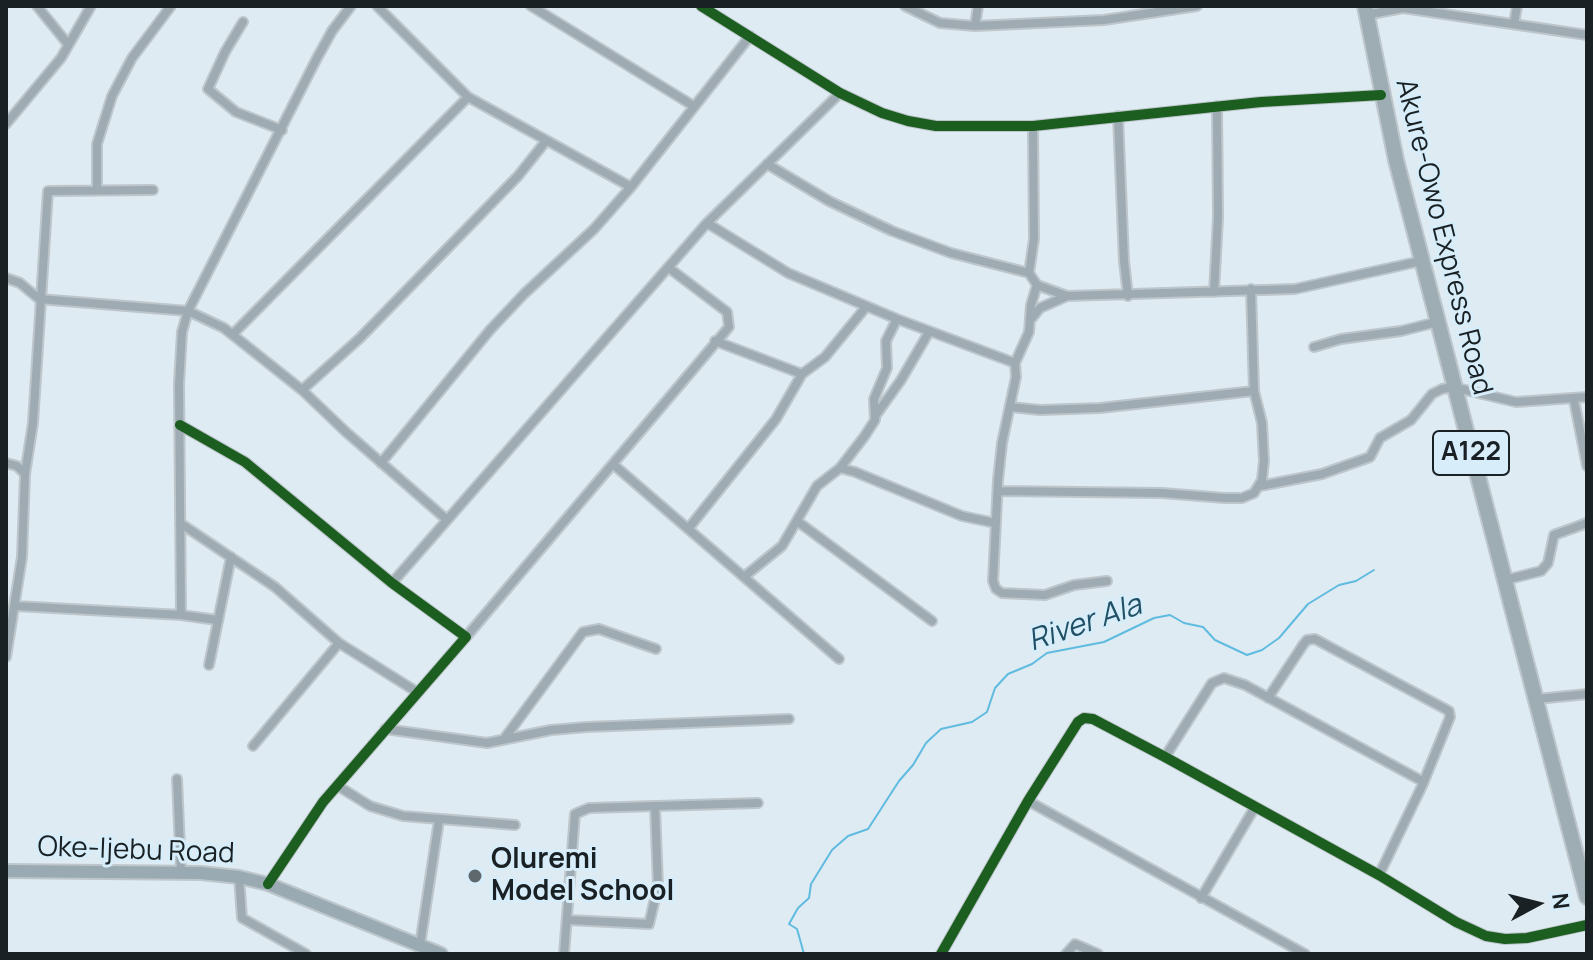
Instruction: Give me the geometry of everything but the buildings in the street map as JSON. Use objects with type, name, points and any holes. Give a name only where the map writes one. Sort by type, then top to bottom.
[{"type":"highway","name":"Akure-Owo Express Road","points":[[1366,10],[1381,95],[1421,261],[1587,897]]},
{"type":"main road","name":"Oke-Ijebu Road","points":[[6,871],[181,872],[239,877],[268,884],[441,954]]},
{"type":"street","points":[[37,6],[67,43]]},
{"type":"street","points":[[6,124],[50,73],[91,6]]},
{"type":"street","points":[[97,190],[97,144],[112,96],[132,58],[171,6]]},
{"type":"street","points":[[181,615],[180,347],[188,311],[317,58],[351,6]]},
{"type":"street","points":[[377,6],[468,97],[631,187]]},
{"type":"street","points":[[531,6],[692,105]]},
{"type":"street","points":[[701,6],[840,93],[882,113],[936,126],[1033,126],[1217,106],[1381,95]]},
{"type":"street","points":[[905,6],[940,23],[975,26],[1104,20],[1197,6]]},
{"type":"street","points":[[975,26],[978,6]]},
{"type":"street","points":[[1514,24],[1517,6]]},
{"type":"street","points":[[1366,10],[1403,7],[1587,35]]},
{"type":"street","points":[[243,22],[208,89],[236,112],[282,130]]},
{"type":"street","points":[[381,463],[490,330],[594,229],[631,187],[692,105],[750,36]]},
{"type":"street","points":[[392,583],[707,223],[840,93]]},
{"type":"street","points":[[234,333],[468,97]]},
{"type":"street","points":[[1214,292],[1218,217],[1217,106]]},
{"type":"street","points":[[1118,116],[1124,270],[1128,296]]},
{"type":"street","points":[[1029,273],[1034,239],[1033,126]]},
{"type":"street","points":[[302,390],[360,338],[518,176],[546,141]]},
{"type":"street","points":[[767,164],[829,201],[892,231],[951,253],[1029,273],[1037,285],[1067,296],[1312,287],[1421,261]]},
{"type":"street","points":[[6,657],[16,606],[25,519],[25,474],[33,423],[48,191],[153,190]]},
{"type":"street","points":[[707,223],[771,265],[866,307],[1015,363]]},
{"type":"street","points":[[268,884],[315,814],[385,729],[729,327],[727,312],[669,268]]},
{"type":"street","points":[[6,278],[20,283],[39,299],[188,311],[234,333],[446,519]]},
{"type":"street","points":[[1037,285],[1027,340],[1015,363],[1016,377],[1001,454],[993,581],[1002,593],[1045,595],[1074,585],[1107,581]]},
{"type":"street","points":[[999,491],[1162,493],[1242,498],[1254,493],[1260,486],[1264,461],[1262,423],[1254,391],[1251,289]]},
{"type":"street","points":[[1031,319],[1040,308],[1067,296]]},
{"type":"street","points":[[688,529],[776,419],[802,374],[825,357],[866,307]]},
{"type":"street","points":[[875,416],[874,399],[887,368],[886,341],[897,319]]},
{"type":"street","points":[[1314,347],[1341,339],[1401,331],[1437,322]]},
{"type":"street","points":[[745,576],[782,546],[817,486],[840,468],[864,437],[929,332]]},
{"type":"street","points":[[715,341],[802,374]]},
{"type":"street","points":[[1260,486],[1322,474],[1370,457],[1380,438],[1411,420],[1432,394],[1453,387],[1516,402],[1587,397]]},
{"type":"street","points":[[1011,407],[1040,410],[1100,408],[1254,391]]},
{"type":"street","points":[[1574,400],[1587,466]]},
{"type":"street","points":[[180,425],[245,462],[392,583],[466,637]]},
{"type":"street","points":[[6,463],[17,466],[25,474]]},
{"type":"street","points":[[614,465],[839,659]]},
{"type":"street","points":[[840,468],[962,516],[995,523]]},
{"type":"street","points":[[797,521],[932,621]]},
{"type":"street","points":[[180,523],[275,587],[339,643],[417,692]]},
{"type":"street","points":[[1505,580],[1541,571],[1548,563],[1554,535],[1587,523]]},
{"type":"street","points":[[209,665],[231,557]]},
{"type":"street","points":[[16,606],[181,615],[217,620]]},
{"type":"street","points":[[504,739],[583,632],[599,629],[656,649]]},
{"type":"street","points":[[1268,698],[1303,645],[1311,639],[1413,690],[1450,714],[1410,813],[1379,875]]},
{"type":"street","points":[[253,746],[339,643]]},
{"type":"street","points":[[1165,757],[1216,679],[1224,678],[1245,685],[1422,781]]},
{"type":"street","points":[[1537,699],[1587,694]]},
{"type":"street","points":[[941,954],[1028,801],[1078,722],[1084,718],[1093,719],[1165,757],[1486,936],[1527,938],[1587,925]]},
{"type":"street","points":[[385,729],[473,742],[587,727],[789,719]]},
{"type":"street","points":[[177,779],[181,872]]},
{"type":"street","points":[[338,786],[386,812],[439,820],[515,825]]},
{"type":"street","points":[[1028,801],[1305,954]]},
{"type":"street","points":[[564,954],[575,814],[589,808],[758,803]]},
{"type":"street","points":[[569,920],[649,924],[658,886],[655,807]]},
{"type":"street","points":[[1201,898],[1255,807]]},
{"type":"street","points":[[420,945],[439,820]]},
{"type":"street","points":[[239,877],[242,918],[306,954]]},
{"type":"street","points":[[1066,954],[1075,944],[1098,954]]},
{"type":"street","points":[[1281,954],[1286,944]]},
{"type":"waterway","name":"River Ala","points":[[804,954],[797,929],[789,924],[798,908],[809,898],[811,884],[832,850],[848,836],[868,829],[926,743],[941,729],[972,722],[987,712],[995,688],[1008,674],[1032,664],[1047,653],[1104,642],[1154,618],[1170,615],[1184,623],[1203,627],[1215,640],[1247,655],[1262,650],[1279,638],[1308,604],[1339,585],[1356,581],[1374,570]]},
{"type":"cycle path","points":[[701,6],[840,93],[882,113],[936,126],[1033,126],[1261,102],[1381,95]]},
{"type":"cycle path","points":[[180,425],[245,462],[392,583],[466,637],[323,802],[268,884]]},
{"type":"cycle path","points":[[941,954],[1028,801],[1078,722],[1084,718],[1093,719],[1165,757],[1486,936],[1527,938],[1587,925]]},
{"type":"place","name":"Oluremi Model School","points":[[475,876]]}]
